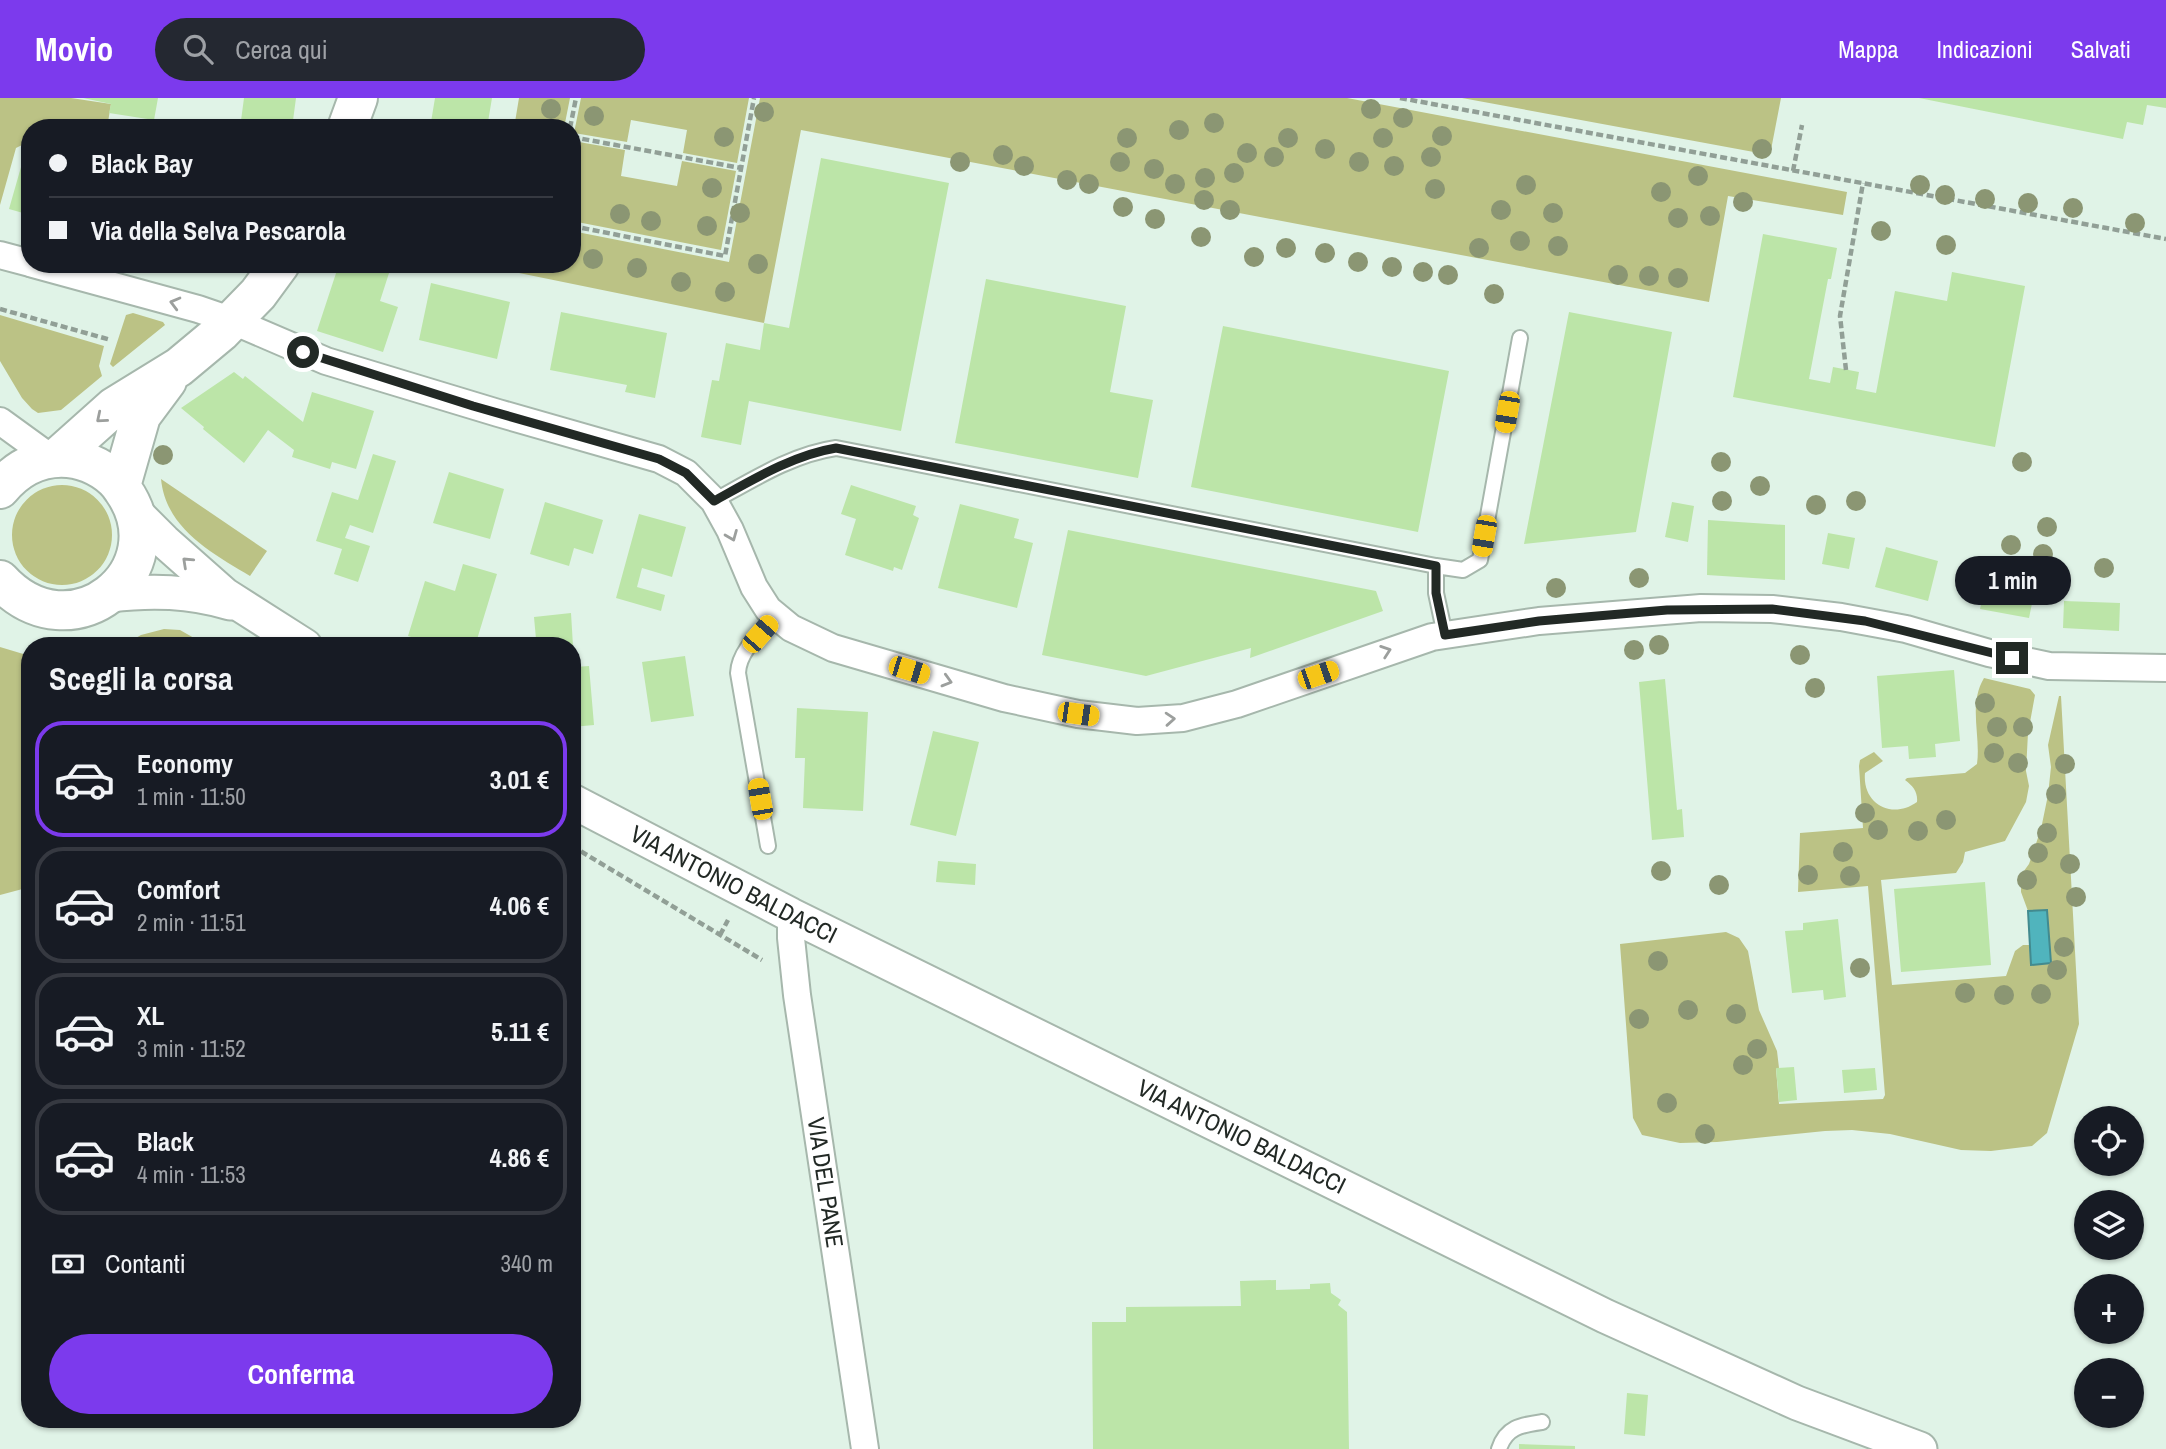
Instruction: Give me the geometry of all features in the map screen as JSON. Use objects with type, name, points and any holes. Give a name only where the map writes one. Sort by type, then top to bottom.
[{"type":"main road","points":[[351,119],[358,98]]},
{"type":"main road","points":[[0,487],[26,466],[54,458],[114,407],[179,367],[233,321],[273,273]]},
{"type":"main road","points":[[7,594],[36,607],[66,611],[82,608],[110,594],[121,583],[135,554],[138,538],[128,499],[141,416],[148,403],[179,367]]},
{"type":"main road","points":[[54,458],[93,464],[108,474],[128,499]]},
{"type":"street","points":[[0,255],[21,261]]},
{"type":"street","points":[[67,273],[198,309],[326,361],[659,459],[686,473],[714,501],[730,530],[754,587],[776,616],[805,636],[833,648],[959,685],[1078,714],[1137,720],[1169,720],[1199,715],[1393,649],[1445,635],[1539,621],[1667,610],[1772,609],[1865,621],[2031,663],[2068,667],[2166,668]]},
{"type":"street","points":[[0,421],[54,458]]},
{"type":"street","points":[[128,499],[195,570],[239,606],[290,637]]},
{"type":"street","points":[[110,594],[147,591],[186,593],[239,606]]},
{"type":"street","name":"VIA ANTONIO BALDACCI","points":[[581,806],[791,915],[1605,1317],[1797,1403],[1920,1449]]},
{"type":"street","name":"VIA DEL PANE","points":[[791,915],[799,1005],[865,1449]]},
{"type":"lane","points":[[714,501],[799,457],[836,448],[1463,570],[1479,560],[1520,338]]},
{"type":"lane","points":[[1436,566],[1436,593],[1445,635]]},
{"type":"lane","points":[[768,846],[738,673],[740,658],[776,616]]},
{"type":"lane","points":[[1499,1449],[1503,1438],[1511,1430],[1518,1426],[1542,1422]]},
{"type":"path","points":[[572,119],[576,98]]},
{"type":"path","points":[[581,228],[725,256],[754,98]]},
{"type":"path","points":[[1400,98],[2166,239]]},
{"type":"path","points":[[1794,171],[1802,125]]},
{"type":"path","points":[[581,139],[741,168]]},
{"type":"path","points":[[1846,370],[1840,316],[1863,183]]},
{"type":"path","points":[[0,309],[111,340]]},
{"type":"path","points":[[581,851],[766,962]]},
{"type":"green space","points":[[0,98],[71,98],[111,104],[108,119],[21,119],[21,146],[16,148],[0,205]]},
{"type":"green space","points":[[519,98],[570,98],[566,119],[516,119]]},
{"type":"green space","points":[[581,98],[749,98],[737,163],[683,153],[687,130],[631,120],[627,142],[581,134],[581,119],[577,119]]},
{"type":"green space","points":[[760,98],[1347,98],[1847,192],[1843,215],[1728,196],[1709,302],[801,130],[764,323],[518,273],[581,273],[581,233],[729,262]]},
{"type":"green space","points":[[1462,98],[1781,98],[1770,155]]},
{"type":"green space","points":[[581,142],[625,150],[621,176],[677,186],[682,161],[736,171],[721,250],[581,223]]},
{"type":"green space","points":[[133,313],[163,322],[165,325],[113,367],[110,364],[126,315]]},
{"type":"green space","points":[[0,315],[104,346],[99,366],[102,376],[61,410],[38,413],[22,398],[0,361]]},
{"type":"green space","points":[[161,479],[267,551],[250,576],[206,548],[181,526],[165,497]]},
{"type":"green space","points":[[62,485],[81,489],[97,500],[108,516],[112,535],[108,554],[97,570],[81,581],[62,585],[43,581],[27,570],[16,554],[12,535],[16,516],[27,500],[43,489]]},
{"type":"green space","points":[[164,629],[180,630],[192,637],[138,637]]},
{"type":"green space","points":[[0,647],[21,653],[21,889],[0,895]]},
{"type":"green space","points":[[1984,678],[2030,689],[2035,695],[2028,733],[2026,771],[2029,786],[2026,802],[2005,841],[1965,852],[1963,862],[1956,873],[1881,880],[1892,985],[2006,976],[2015,951],[2023,945],[2030,945],[2031,964],[2047,910],[2028,911],[2021,892],[2021,875],[2029,864],[2041,829],[2051,767],[2048,745],[2061,696],[2079,1024],[2047,1133],[2032,1146],[1991,1151],[1961,1150],[1890,1134],[1852,1130],[1680,1143],[1642,1135],[1633,1118],[1620,944],[1726,932],[1739,938],[1748,951],[1759,1010],[1777,1051],[1779,1104],[1883,1099],[1885,1095],[1868,886],[1798,892],[1800,833],[1863,828],[1859,766],[1860,760],[1874,752],[1883,761],[1865,773],[1865,784],[1874,801],[1889,809],[1907,807],[1917,802],[1917,795],[1905,780],[1907,778],[1965,773],[1977,764],[1976,709],[1979,688]]},
{"type":"water","points":[[2047,910],[2051,963],[2031,965],[2028,911]]},
{"type":"building","points":[[83,98],[158,98],[154,119],[109,113],[111,104]]},
{"type":"building","points":[[244,98],[296,98],[293,119],[241,119]]},
{"type":"building","points":[[435,98],[492,98],[488,119],[432,119]]},
{"type":"building","points":[[1919,98],[2166,98],[2166,108],[2147,105],[2143,125],[2127,122],[2123,139]]},
{"type":"building","points":[[821,158],[949,183],[901,431],[749,401],[741,445],[701,437],[712,380],[719,381],[726,343],[760,350],[764,323],[789,328]]},
{"type":"building","points":[[21,167],[21,212],[9,209]]},
{"type":"building","points":[[1763,234],[1837,248],[1831,279],[1828,279],[1809,379],[1830,383],[1833,367],[1859,372],[1856,389],[1876,393],[1895,291],[1947,301],[1952,272],[2025,286],[1995,447],[1733,397]]},
{"type":"building","points":[[336,273],[389,273],[380,301],[398,307],[383,352],[317,331]]},
{"type":"building","points":[[986,279],[1126,306],[1110,392],[1153,400],[1138,478],[955,443]]},
{"type":"building","points":[[431,283],[510,302],[497,359],[419,340]]},
{"type":"building","points":[[561,312],[667,333],[655,398],[625,392],[627,385],[550,370]]},
{"type":"building","points":[[1569,312],[1672,332],[1636,532],[1524,544]]},
{"type":"building","points":[[1223,326],[1449,371],[1418,532],[1191,487]]},
{"type":"building","points":[[234,372],[243,379],[245,376],[303,422],[312,392],[374,411],[356,469],[332,462],[330,469],[292,457],[294,450],[268,430],[244,463],[181,408]]},
{"type":"building","points":[[373,454],[396,461],[373,533],[350,525],[345,538],[370,546],[358,582],[334,574],[342,549],[316,541],[332,492],[358,500]]},
{"type":"building","points":[[449,472],[504,489],[490,539],[433,523]]},
{"type":"building","points":[[851,485],[916,506],[913,515],[919,518],[902,570],[894,567],[893,571],[845,555],[856,519],[841,514]]},
{"type":"building","points":[[545,502],[603,520],[593,554],[574,548],[569,566],[530,554]]},
{"type":"building","points":[[1672,502],[1694,506],[1688,542],[1665,537]]},
{"type":"building","points":[[960,504],[1019,519],[1014,538],[1033,543],[1017,608],[938,588]]},
{"type":"building","points":[[639,514],[686,527],[672,577],[642,568],[637,587],[665,595],[661,611],[616,598]]},
{"type":"building","points":[[1708,520],[1785,525],[1785,580],[1707,575]]},
{"type":"building","points":[[1068,530],[1376,591],[1383,611],[1250,658],[1251,648],[1146,676],[1042,655]]},
{"type":"building","points":[[1828,533],[1855,538],[1849,569],[1822,564]]},
{"type":"building","points":[[1886,547],[1938,561],[1928,601],[1875,587]]},
{"type":"building","points":[[1975,562],[2009,569],[2007,578],[2036,584],[2029,618],[1980,609],[1983,595],[1969,592]]},
{"type":"building","points":[[463,564],[497,574],[478,637],[408,636],[425,581],[455,591]]},
{"type":"building","points":[[2064,601],[2120,603],[2119,631],[2063,628]]},
{"type":"building","points":[[571,613],[572,637],[536,637],[534,617]]},
{"type":"building","points":[[685,656],[694,716],[651,722],[642,662]]},
{"type":"building","points":[[589,666],[594,725],[581,726],[581,667]]},
{"type":"building","points":[[1954,670],[1960,741],[1935,744],[1936,757],[1909,759],[1908,746],[1882,748],[1877,676]]},
{"type":"building","points":[[1665,679],[1677,810],[1682,809],[1684,837],[1652,840],[1639,682]]},
{"type":"building","points":[[797,708],[868,712],[863,811],[803,808],[805,758],[795,758]]},
{"type":"building","points":[[933,731],[979,742],[956,836],[910,825]]},
{"type":"building","points":[[938,861],[976,864],[975,885],[936,882]]},
{"type":"building","points":[[1985,882],[1991,965],[1901,972],[1894,889]]},
{"type":"building","points":[[1838,919],[1846,997],[1824,1000],[1823,990],[1792,993],[1785,931],[1803,930],[1803,923]]},
{"type":"building","points":[[1794,1067],[1797,1100],[1779,1102],[1776,1068]]},
{"type":"building","points":[[1875,1068],[1877,1090],[1844,1093],[1842,1070]]},
{"type":"building","points":[[1276,1280],[1276,1290],[1310,1289],[1310,1284],[1330,1283],[1331,1293],[1341,1300],[1338,1305],[1347,1312],[1349,1449],[1093,1449],[1092,1322],[1126,1322],[1126,1307],[1241,1306],[1240,1281]]},
{"type":"building","points":[[1627,1393],[1648,1395],[1645,1436],[1624,1434]]},
{"type":"building","points":[[1519,1444],[1575,1446],[1575,1449],[1519,1449]]},
{"type":"route","points":[[303,352],[473,406],[659,459],[686,473],[714,501],[799,457],[836,448],[1436,566],[1436,593],[1445,635],[1539,621],[1667,610],[1772,609],[1812,612],[1906,629],[2012,658]]}]
